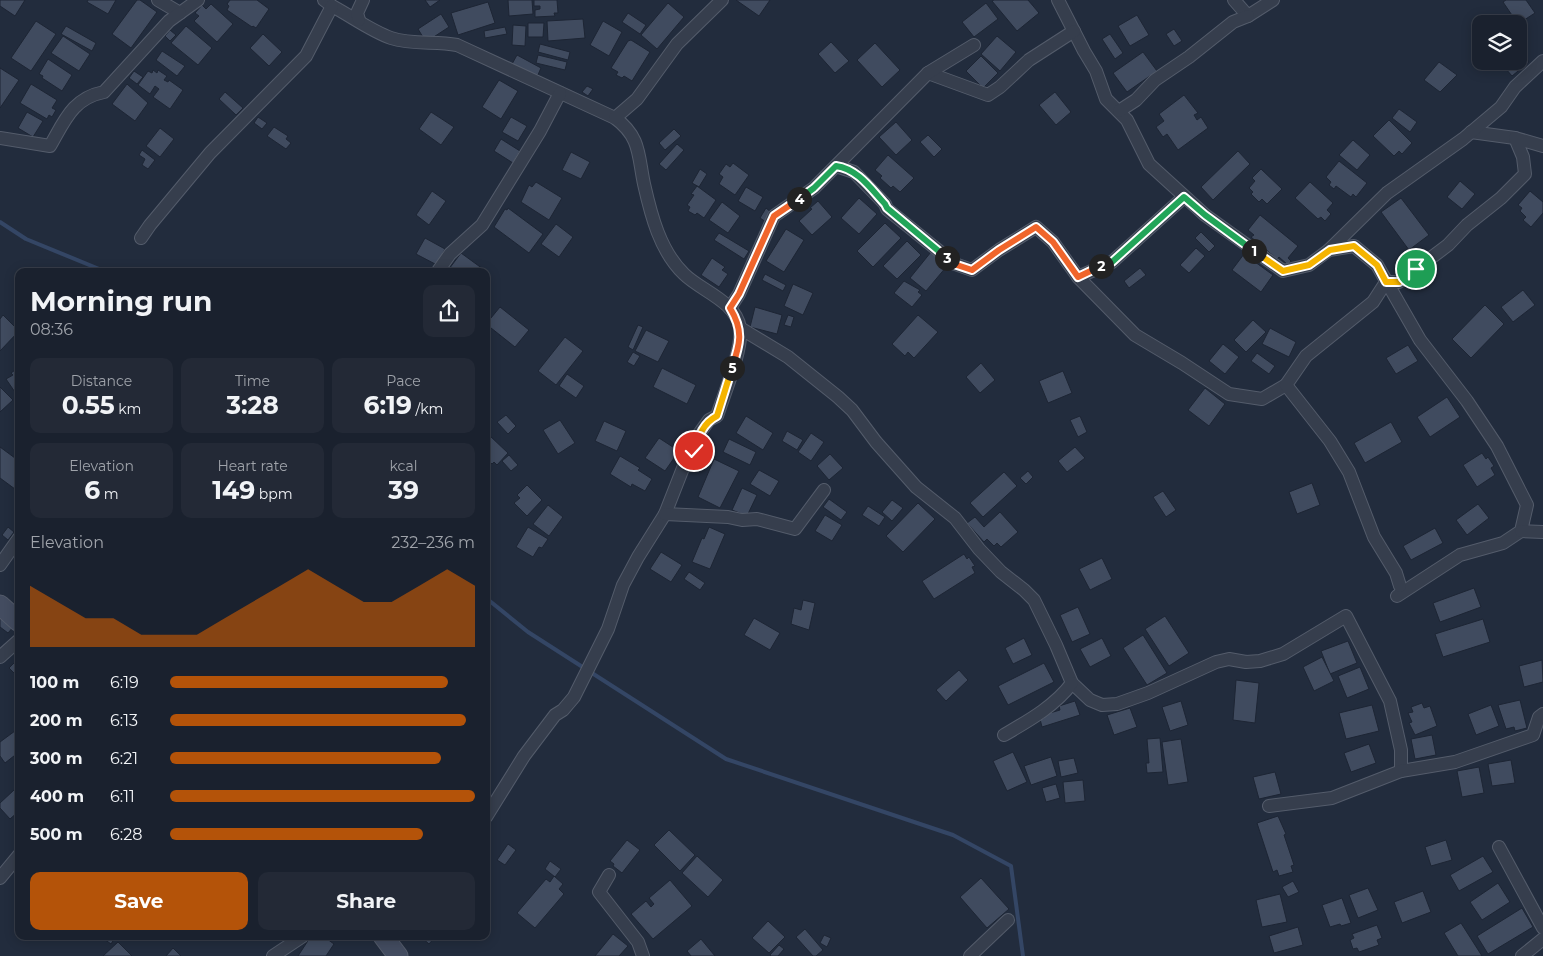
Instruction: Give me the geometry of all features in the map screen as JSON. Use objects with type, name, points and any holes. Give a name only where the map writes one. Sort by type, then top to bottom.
[{"type":"street","points":[[158,0],[180,13]]},
{"type":"street","points":[[0,138],[50,146],[78,102],[90,95],[104,92],[169,21],[198,0]]},
{"type":"street","points":[[359,20],[357,13],[363,0]]},
{"type":"street","points":[[615,118],[637,99],[677,44],[722,0]]},
{"type":"street","points":[[1058,0],[1096,71],[1106,98],[1127,120],[1149,164],[1205,215],[1283,271],[1309,265],[1330,250],[1387,193],[1471,132],[1501,107],[1516,87],[1543,61]]},
{"type":"street","points":[[1234,0],[1248,16]]},
{"type":"street","points":[[1119,111],[1136,100],[1154,80],[1188,58],[1233,22],[1248,16],[1273,0]]},
{"type":"street","points":[[141,238],[210,154],[306,56],[328,3],[391,38],[417,43],[442,42],[457,45],[615,118],[632,133],[638,146],[651,212],[662,240],[672,260],[684,274],[730,308],[740,328],[739,348],[717,416],[709,420],[699,434],[694,451],[684,463],[665,514],[638,557],[623,586],[608,629],[574,696],[563,710],[555,715],[524,756],[490,811]]},
{"type":"street","points":[[928,73],[988,96],[1029,60],[1074,31]]},
{"type":"street","points":[[730,308],[739,294],[774,216],[814,188],[928,73],[974,45]]},
{"type":"street","points":[[440,268],[450,254],[482,225],[540,131],[560,93]]},
{"type":"street","points":[[1471,132],[1515,138],[1543,146]]},
{"type":"street","points":[[1386,282],[1399,282],[1448,245],[1525,174],[1522,157],[1515,138]]},
{"type":"street","points":[[836,166],[854,172],[887,208],[954,264],[972,270],[999,250],[1036,227],[1053,242],[1078,277],[1135,335],[1182,362],[1228,394],[1262,399],[1286,385],[1306,356],[1373,302],[1386,282]]},
{"type":"street","points":[[1078,277],[1112,262],[1184,197]]},
{"type":"street","points":[[1330,250],[1354,246],[1377,265],[1420,340],[1467,400],[1497,446],[1527,505],[1521,531]]},
{"type":"street","points":[[740,328],[788,357],[838,397],[852,410],[876,442],[916,487],[955,518],[979,549],[1001,572],[1034,600],[1072,683],[1090,700],[1102,705],[1117,704],[1148,693],[1216,662],[1229,659],[1246,662],[1260,661],[1283,654],[1346,616],[1390,701],[1401,750],[1401,771]]},
{"type":"street","points":[[1286,385],[1330,441],[1349,472],[1374,537],[1396,573],[1398,591],[1460,555],[1502,543],[1521,531],[1543,532]]},
{"type":"street","points":[[665,514],[728,517],[742,520],[757,519],[795,529],[824,490]]},
{"type":"street","points":[[0,564],[15,543]]},
{"type":"street","points":[[0,605],[15,618]]},
{"type":"street","points":[[0,657],[15,644]]},
{"type":"street","points":[[1004,735],[1035,717],[1065,693],[1072,683]]},
{"type":"street","points":[[1269,806],[1332,798],[1401,771],[1455,762],[1533,734],[1539,717],[1543,714]]},
{"type":"street","points":[[1499,847],[1543,928]]},
{"type":"street","points":[[0,878],[15,860]]},
{"type":"street","points":[[609,875],[599,892],[638,942],[643,956]]},
{"type":"street","points":[[970,956],[1008,920]]},
{"type":"street","points":[[1522,956],[1543,939]]},
{"type":"street","points":[[273,956],[297,940]]},
{"type":"street","points":[[386,940],[398,956]]},
{"type":"building","points":[[0,0],[25,0],[15,16],[0,6]]},
{"type":"building","points":[[88,0],[116,0],[108,14],[87,2]]},
{"type":"building","points":[[137,0],[140,0],[157,12],[131,48],[112,34]]},
{"type":"building","points":[[230,0],[257,0],[269,9],[256,28],[227,10],[229,6],[227,4]]},
{"type":"building","points":[[425,0],[440,0],[430,7]]},
{"type":"building","points":[[508,0],[532,0],[533,14],[509,16]]},
{"type":"building","points":[[534,0],[557,0],[558,13],[554,13],[555,16],[535,17],[535,10],[540,9],[540,6],[534,6]]},
{"type":"building","points":[[736,0],[770,0],[759,16]]},
{"type":"building","points":[[1028,0],[1039,13],[1017,31],[992,1]]},
{"type":"building","points":[[1506,0],[1526,0],[1535,13],[1527,18],[1527,15],[1512,15],[1503,2]]},
{"type":"building","points":[[488,2],[495,23],[458,35],[451,13]]},
{"type":"building","points":[[668,3],[684,17],[657,49],[641,35]]},
{"type":"building","points":[[986,3],[998,19],[974,37],[962,22]]},
{"type":"building","points":[[211,4],[233,24],[217,42],[194,21],[199,16],[195,13],[202,5],[206,9]]},
{"type":"building","points":[[628,13],[646,25],[640,34],[622,22]]},
{"type":"building","points":[[441,14],[449,27],[426,42],[418,29]]},
{"type":"building","points":[[1137,15],[1149,35],[1130,46],[1118,26]]},
{"type":"building","points":[[583,19],[585,38],[548,41],[547,21]]},
{"type":"building","points":[[36,21],[56,34],[31,71],[11,58]]},
{"type":"building","points":[[603,21],[622,32],[609,56],[590,45]]},
{"type":"building","points":[[528,23],[544,23],[543,37],[528,37]]},
{"type":"building","points":[[513,25],[526,26],[525,46],[512,45]]},
{"type":"building","points":[[66,26],[96,43],[92,51],[61,34]]},
{"type":"building","points":[[186,26],[212,48],[198,65],[171,43]]},
{"type":"building","points":[[505,27],[507,34],[485,38],[484,31]]},
{"type":"building","points":[[1174,29],[1182,41],[1174,46],[1166,34]]},
{"type":"building","points":[[170,30],[176,35],[170,41],[165,36]]},
{"type":"building","points":[[263,34],[282,52],[269,66],[250,48]]},
{"type":"building","points":[[1110,34],[1123,53],[1115,59],[1102,39]]},
{"type":"building","points":[[63,36],[90,54],[79,71],[51,53]]},
{"type":"building","points":[[997,36],[1016,52],[1000,71],[981,54]]},
{"type":"building","points":[[631,40],[650,52],[632,81],[624,76],[622,78],[616,75],[618,72],[611,68],[628,41]]},
{"type":"building","points":[[831,42],[849,61],[835,73],[818,54]]},
{"type":"building","points":[[875,43],[900,70],[882,87],[857,60]]},
{"type":"building","points":[[540,44],[570,52],[568,60],[538,52]]},
{"type":"building","points":[[162,51],[185,66],[177,76],[156,60]]},
{"type":"building","points":[[1143,52],[1157,71],[1127,92],[1113,73]]},
{"type":"building","points":[[517,55],[541,68],[537,77],[512,64]]},
{"type":"building","points":[[538,55],[567,62],[565,70],[536,63]]},
{"type":"building","points":[[981,56],[998,73],[983,88],[966,71]]},
{"type":"building","points":[[48,59],[72,75],[62,91],[39,74]]},
{"type":"building","points":[[1439,62],[1457,75],[1440,92],[1424,80]]},
{"type":"building","points":[[0,68],[19,80],[0,108]]},
{"type":"building","points":[[153,70],[157,73],[158,70],[167,76],[164,80],[168,82],[169,80],[183,90],[170,109],[153,97],[159,89],[155,86],[150,94],[138,85],[148,71],[152,73]]},
{"type":"building","points":[[1507,70],[1519,70],[1512,76]]},
{"type":"building","points":[[134,71],[143,77],[137,84],[129,78]]},
{"type":"building","points":[[499,80],[518,91],[501,119],[482,107]]},
{"type":"building","points":[[31,84],[57,100],[52,108],[56,110],[52,117],[49,115],[47,119],[20,103]]},
{"type":"building","points":[[127,84],[148,103],[135,121],[112,104]]},
{"type":"building","points":[[587,86],[593,89],[588,96],[582,92]]},
{"type":"building","points":[[225,92],[243,108],[236,115],[219,99]]},
{"type":"building","points":[[1055,92],[1071,112],[1056,125],[1039,105]]},
{"type":"building","points":[[1184,95],[1198,113],[1194,115],[1197,120],[1201,117],[1208,128],[1178,150],[1167,134],[1163,137],[1156,127],[1164,121],[1159,114]]},
{"type":"building","points":[[1399,109],[1417,122],[1410,132],[1392,118]]},
{"type":"building","points":[[27,112],[43,121],[33,137],[18,128]]},
{"type":"building","points":[[431,112],[454,127],[441,145],[419,129]]},
{"type":"building","points":[[258,117],[267,123],[262,129],[254,123]]},
{"type":"building","points":[[511,117],[527,126],[518,141],[502,132]]},
{"type":"building","points":[[1389,120],[1412,143],[1402,154],[1399,151],[1394,156],[1373,136]]},
{"type":"building","points":[[896,122],[912,140],[896,155],[879,137]]},
{"type":"building","points":[[274,127],[288,136],[286,139],[291,143],[286,149],[267,136]]},
{"type":"building","points":[[160,128],[174,139],[160,157],[146,146]]},
{"type":"building","points":[[674,129],[681,136],[665,150],[659,143]]},
{"type":"building","points":[[928,135],[942,149],[934,157],[920,142]]},
{"type":"building","points":[[501,139],[520,151],[513,163],[494,151]]},
{"type":"building","points":[[1353,140],[1370,155],[1357,170],[1339,155]]},
{"type":"building","points":[[677,144],[684,150],[666,170],[659,164]]},
{"type":"building","points":[[142,150],[155,160],[148,169],[142,165],[145,159],[139,155]]},
{"type":"building","points":[[1238,151],[1250,164],[1213,200],[1201,187]]},
{"type":"building","points":[[571,152],[590,162],[581,179],[562,170]]},
{"type":"building","points":[[888,155],[914,178],[900,192],[893,186],[891,188],[880,178],[882,176],[875,170]]},
{"type":"building","points":[[1339,161],[1367,183],[1356,197],[1353,194],[1351,197],[1336,186],[1334,189],[1329,185],[1331,182],[1326,177]]},
{"type":"building","points":[[733,163],[749,175],[735,195],[719,184],[723,177],[719,174],[726,164],[730,167]]},
{"type":"building","points":[[700,169],[707,174],[699,187],[692,183]]},
{"type":"building","points":[[1261,169],[1282,189],[1267,204],[1262,199],[1259,202],[1251,194],[1253,192],[1249,188],[1255,181],[1252,178]]},
{"type":"building","points":[[1460,181],[1475,194],[1462,209],[1447,197]]},
{"type":"building","points":[[536,182],[562,198],[549,220],[521,202],[529,185],[532,187]]},
{"type":"building","points":[[1310,182],[1333,203],[1327,210],[1331,214],[1325,221],[1321,217],[1318,219],[1295,198]]},
{"type":"building","points":[[697,186],[716,200],[704,218],[697,213],[695,215],[688,211],[690,207],[687,205],[694,195],[691,194]]},
{"type":"building","points":[[746,187],[763,197],[755,211],[738,201]]},
{"type":"building","points":[[432,191],[446,201],[429,225],[416,215]]},
{"type":"building","points":[[1530,191],[1543,202],[1543,213],[1531,227],[1523,220],[1526,217],[1520,211],[1522,208],[1518,205]]},
{"type":"building","points":[[859,198],[877,214],[859,234],[841,218]]},
{"type":"building","points":[[1401,198],[1429,235],[1409,250],[1381,212]]},
{"type":"building","points":[[818,201],[832,217],[812,235],[799,221]]},
{"type":"building","points":[[722,202],[740,216],[728,233],[709,220]]},
{"type":"building","points":[[508,208],[543,234],[529,253],[494,227],[505,209],[507,210]]},
{"type":"building","points":[[766,208],[772,213],[766,222],[760,218]]},
{"type":"building","points":[[1260,215],[1298,246],[1288,258],[1291,261],[1288,265],[1279,257],[1277,259],[1251,237],[1254,235],[1248,230]]},
{"type":"building","points":[[885,223],[901,238],[873,267],[857,251]]},
{"type":"building","points":[[556,224],[573,237],[559,257],[541,244]]},
{"type":"building","points":[[786,229],[804,240],[784,272],[766,261]]},
{"type":"building","points":[[1201,232],[1215,246],[1209,252],[1195,238]]},
{"type":"building","points":[[719,233],[749,251],[744,259],[714,240]]},
{"type":"building","points":[[425,238],[445,249],[437,265],[416,254]]},
{"type":"building","points":[[907,241],[921,255],[897,279],[883,266]]},
{"type":"building","points":[[1196,248],[1205,256],[1189,273],[1180,265]]},
{"type":"building","points":[[931,252],[947,266],[926,291],[910,278]]},
{"type":"building","points":[[461,253],[482,268],[450,268]]},
{"type":"building","points":[[1244,254],[1273,275],[1261,292],[1232,270]]},
{"type":"building","points":[[712,258],[725,267],[722,270],[728,274],[719,287],[701,275]]},
{"type":"building","points":[[1140,268],[1146,275],[1129,288],[1124,281]]},
{"type":"building","points":[[765,274],[786,285],[783,291],[762,280]]},
{"type":"building","points":[[904,281],[920,290],[918,292],[922,295],[912,307],[894,293]]},
{"type":"building","points":[[793,284],[813,293],[803,315],[784,306]]},
{"type":"building","points":[[1523,290],[1535,305],[1513,322],[1501,307]]},
{"type":"building","points":[[1485,305],[1504,324],[1471,358],[1452,339]]},
{"type":"building","points":[[500,307],[529,330],[515,347],[490,327],[490,319]]},
{"type":"building","points":[[755,307],[782,315],[777,334],[750,327]]},
{"type":"building","points":[[3,315],[15,327],[15,335],[0,351],[0,319]]},
{"type":"building","points":[[788,315],[794,317],[791,327],[784,325]]},
{"type":"building","points":[[918,315],[938,332],[914,358],[908,352],[905,356],[892,344]]},
{"type":"building","points":[[1253,320],[1266,332],[1246,352],[1234,340]]},
{"type":"building","points":[[638,325],[643,327],[633,350],[628,347]]},
{"type":"building","points":[[1270,328],[1296,342],[1289,357],[1262,344]]},
{"type":"building","points":[[646,330],[669,341],[658,362],[635,351]]},
{"type":"building","points":[[565,337],[583,351],[556,385],[538,371]]},
{"type":"building","points":[[1223,344],[1239,357],[1225,374],[1209,361]]},
{"type":"building","points":[[1408,345],[1418,361],[1396,374],[1386,358]]},
{"type":"building","points":[[633,352],[640,356],[634,366],[627,362]]},
{"type":"building","points":[[1257,353],[1275,366],[1269,374],[1251,361]]},
{"type":"building","points":[[981,363],[995,380],[980,393],[966,377]]},
{"type":"building","points":[[662,368],[696,385],[687,404],[653,387]]},
{"type":"building","points":[[15,370],[15,392],[6,379],[13,375],[11,373]]},
{"type":"building","points":[[1063,371],[1072,393],[1048,403],[1039,381]]},
{"type":"building","points":[[567,374],[584,386],[576,398],[559,386]]},
{"type":"building","points":[[0,387],[13,400],[0,412]]},
{"type":"building","points":[[1205,388],[1225,404],[1209,426],[1188,410]]},
{"type":"building","points":[[1447,397],[1460,417],[1430,437],[1417,417]]},
{"type":"building","points":[[506,415],[516,426],[508,434],[497,422]]},
{"type":"building","points":[[746,416],[773,433],[763,450],[736,433]]},
{"type":"building","points":[[1080,416],[1087,432],[1078,437],[1070,420]]},
{"type":"building","points":[[560,420],[575,443],[558,454],[543,430]]},
{"type":"building","points":[[604,421],[626,431],[617,451],[595,441]]},
{"type":"building","points":[[1391,422],[1402,442],[1365,463],[1354,443]]},
{"type":"building","points":[[787,431],[803,440],[797,450],[782,441]]},
{"type":"building","points":[[811,433],[824,442],[811,461],[798,452]]},
{"type":"building","points":[[490,436],[508,453],[497,465],[494,462],[492,464],[490,462]]},
{"type":"building","points":[[659,438],[679,451],[665,471],[645,458]]},
{"type":"building","points":[[729,439],[756,452],[750,465],[723,452]]},
{"type":"building","points":[[0,447],[15,458],[15,489],[0,478]]},
{"type":"building","points":[[1075,447],[1085,458],[1067,472],[1058,461]]},
{"type":"building","points":[[1482,453],[1486,459],[1488,457],[1494,466],[1491,468],[1495,475],[1477,487],[1463,465]]},
{"type":"building","points":[[830,454],[843,468],[829,480],[817,466]]},
{"type":"building","points":[[509,455],[518,465],[511,471],[502,461]]},
{"type":"building","points":[[620,456],[640,468],[638,470],[652,479],[645,491],[632,484],[631,487],[610,474]]},
{"type":"building","points":[[714,459],[739,471],[720,508],[698,497]]},
{"type":"building","points":[[759,470],[779,481],[770,496],[750,484]]},
{"type":"building","points":[[1028,471],[1033,477],[1026,484],[1020,478]]},
{"type":"building","points":[[1004,472],[1017,486],[983,517],[970,503]]},
{"type":"building","points":[[1312,483],[1320,505],[1297,514],[1289,492]]},
{"type":"building","points":[[527,485],[542,500],[527,516],[514,503],[520,498],[517,495]]},
{"type":"building","points":[[742,488],[757,495],[747,516],[732,510]]},
{"type":"building","points":[[1163,491],[1176,510],[1166,517],[1153,497]]},
{"type":"building","points":[[829,499],[847,512],[841,520],[823,507]]},
{"type":"building","points":[[892,500],[903,508],[892,521],[882,512]]},
{"type":"building","points":[[918,503],[935,519],[903,552],[886,536]]},
{"type":"building","points":[[1478,504],[1489,518],[1467,535],[1456,520]]},
{"type":"building","points":[[548,505],[563,517],[549,536],[533,524]]},
{"type":"building","points":[[868,506],[885,517],[879,526],[862,515]]},
{"type":"building","points":[[1000,512],[1018,532],[1001,547],[997,543],[994,546],[987,539],[984,542],[967,523],[975,517],[984,527]]},
{"type":"building","points":[[825,515],[842,525],[832,541],[815,531]]},
{"type":"building","points":[[8,527],[14,532],[8,540],[2,535]]},
{"type":"building","points":[[528,527],[548,539],[542,548],[539,547],[533,557],[516,547]]},
{"type":"building","points":[[709,527],[725,534],[710,569],[692,562]]},
{"type":"building","points":[[1435,528],[1443,543],[1411,560],[1403,546]]},
{"type":"building","points":[[661,552],[682,565],[671,582],[650,569]]},
{"type":"building","points":[[964,554],[967,559],[969,557],[975,566],[972,567],[975,573],[934,599],[922,581]]},
{"type":"building","points":[[1102,558],[1112,579],[1090,590],[1079,569]]},
{"type":"building","points":[[689,572],[705,583],[700,590],[684,579]]},
{"type":"building","points":[[1474,588],[1481,607],[1440,622],[1433,603]]},
{"type":"building","points":[[803,600],[815,603],[809,630],[791,624],[794,608],[801,610]]},
{"type":"building","points":[[1078,607],[1090,634],[1072,642],[1060,615]]},
{"type":"building","points":[[0,612],[15,625],[8,633],[0,627]]},
{"type":"building","points":[[1165,616],[1189,653],[1169,666],[1145,629]]},
{"type":"building","points":[[754,618],[780,633],[770,650],[744,635]]},
{"type":"building","points":[[1483,619],[1490,642],[1443,657],[1435,634]]},
{"type":"building","points":[[1143,635],[1167,673],[1147,685],[1123,648]]},
{"type":"building","points":[[1024,638],[1032,655],[1013,664],[1005,648]]},
{"type":"building","points":[[1102,638],[1111,656],[1090,667],[1080,649]]},
{"type":"building","points":[[1348,641],[1357,663],[1330,674],[1321,651]]},
{"type":"building","points":[[1322,657],[1334,681],[1314,691],[1303,667]]},
{"type":"building","points":[[1542,660],[1543,682],[1524,687],[1519,666]]},
{"type":"building","points":[[15,662],[15,674],[9,668]]},
{"type":"building","points":[[1044,663],[1054,682],[1008,705],[998,686]]},
{"type":"building","points":[[1360,667],[1369,689],[1347,698],[1338,676]]},
{"type":"building","points":[[959,670],[968,680],[946,701],[936,690]]},
{"type":"building","points":[[1236,680],[1259,683],[1255,723],[1233,720]]},
{"type":"building","points":[[1520,700],[1527,728],[1515,731],[1514,727],[1506,729],[1498,705]]},
{"type":"building","points":[[1075,701],[1080,715],[1042,727],[1040,719],[1044,718],[1043,715],[1060,710],[1059,706]]},
{"type":"building","points":[[1181,701],[1188,725],[1170,731],[1162,707]]},
{"type":"building","points":[[1422,703],[1424,708],[1430,706],[1437,726],[1415,735],[1409,723],[1412,722],[1408,713],[1413,712],[1411,707]]},
{"type":"building","points":[[1372,705],[1379,731],[1346,739],[1339,713]]},
{"type":"building","points":[[1491,705],[1499,726],[1476,735],[1468,714]]},
{"type":"building","points":[[1130,708],[1137,727],[1114,735],[1107,715]]},
{"type":"building","points":[[15,731],[15,755],[5,763],[0,756],[0,742]]},
{"type":"building","points":[[1432,735],[1436,755],[1415,759],[1411,739]]},
{"type":"building","points":[[1160,738],[1163,772],[1147,773],[1146,763],[1149,763],[1147,739]]},
{"type":"building","points":[[1181,739],[1188,782],[1168,785],[1162,742]]},
{"type":"building","points":[[1369,744],[1376,763],[1351,772],[1344,753]]},
{"type":"building","points":[[1013,752],[1027,782],[1007,791],[993,761]]},
{"type":"building","points":[[1051,757],[1057,776],[1031,785],[1024,766]]},
{"type":"building","points":[[1074,758],[1078,773],[1061,777],[1058,761]]},
{"type":"building","points":[[1511,760],[1515,783],[1492,786],[1488,764]]},
{"type":"building","points":[[1479,767],[1484,793],[1462,797],[1457,771]]},
{"type":"building","points":[[1275,772],[1281,794],[1259,799],[1253,777]]},
{"type":"building","points":[[1083,780],[1085,801],[1065,803],[1063,782]]},
{"type":"building","points":[[1056,784],[1060,798],[1046,802],[1042,788]]},
{"type":"building","points":[[15,791],[15,815],[10,819],[0,808],[0,803]]},
{"type":"building","points":[[1278,816],[1286,834],[1284,835],[1294,865],[1291,866],[1293,872],[1279,876],[1277,870],[1273,872],[1257,823]]},
{"type":"building","points":[[669,830],[695,855],[680,871],[654,845]]},
{"type":"building","points":[[627,840],[640,850],[622,873],[610,861]]},
{"type":"building","points":[[1446,840],[1452,860],[1431,866],[1425,847]]},
{"type":"building","points":[[508,844],[516,850],[505,865],[497,860]]},
{"type":"building","points":[[697,856],[723,880],[708,897],[682,873]]},
{"type":"building","points":[[1483,856],[1493,872],[1459,891],[1450,875]]},
{"type":"building","points":[[550,861],[561,869],[555,877],[545,869]]},
{"type":"building","points":[[554,876],[563,884],[559,889],[564,894],[535,928],[517,913],[546,879],[550,882]]},
{"type":"building","points":[[981,878],[1009,909],[987,928],[960,897]]},
{"type":"building","points":[[670,880],[692,906],[653,939],[631,914],[646,901],[651,907],[654,904],[649,898]]},
{"type":"building","points":[[1293,881],[1299,892],[1288,897],[1282,887]]},
{"type":"building","points":[[1498,883],[1510,902],[1482,920],[1470,902]]},
{"type":"building","points":[[1368,888],[1378,910],[1358,918],[1349,895]]},
{"type":"building","points":[[1423,891],[1431,912],[1402,923],[1394,902]]},
{"type":"building","points":[[1280,894],[1287,922],[1262,927],[1256,900]]},
{"type":"building","points":[[1342,898],[1351,923],[1330,927],[1322,905]]},
{"type":"building","points":[[1522,908],[1533,927],[1488,954],[1477,936]]},
{"type":"building","points":[[768,921],[785,937],[769,953],[752,938]]},
{"type":"building","points":[[1461,923],[1482,956],[1458,956],[1444,933]]},
{"type":"building","points":[[1377,925],[1382,938],[1377,940],[1379,945],[1359,952],[1357,948],[1353,949],[1350,940],[1354,938],[1352,934]]},
{"type":"building","points":[[1298,927],[1303,945],[1274,953],[1269,936]]},
{"type":"building","points":[[805,929],[823,950],[816,956],[813,956],[796,937]]},
{"type":"building","points":[[613,934],[628,946],[619,956],[595,956]]},
{"type":"building","points":[[824,935],[831,938],[827,947],[820,943]]},
{"type":"building","points":[[701,939],[715,956],[691,956],[687,951]]},
{"type":"building","points":[[106,940],[114,940],[111,944]]},
{"type":"building","points":[[308,940],[328,940],[334,944],[326,956],[298,956]]},
{"type":"building","points":[[424,940],[432,940],[429,944]]},
{"type":"building","points":[[118,942],[132,956],[103,956]]},
{"type":"building","points":[[779,945],[784,949],[778,956],[771,956],[770,955]]},
{"type":"building","points":[[173,948],[181,956],[166,956]]},
{"type":"waterway","points":[[0,222],[26,239],[97,268]]},
{"type":"waterway","points":[[490,601],[528,632],[726,759],[953,835],[1011,866],[1023,956]]},
{"type":"route","points":[[694,451],[699,434],[709,420],[717,416],[739,348],[740,328],[730,308],[739,294],[774,216],[814,188],[836,166],[845,167],[854,172],[887,208],[954,264],[972,270],[999,250],[1036,227],[1053,242],[1078,277],[1112,262],[1184,197],[1242,243],[1283,271],[1309,265],[1330,250],[1354,246],[1377,265],[1386,282],[1399,282],[1416,269]]}]
